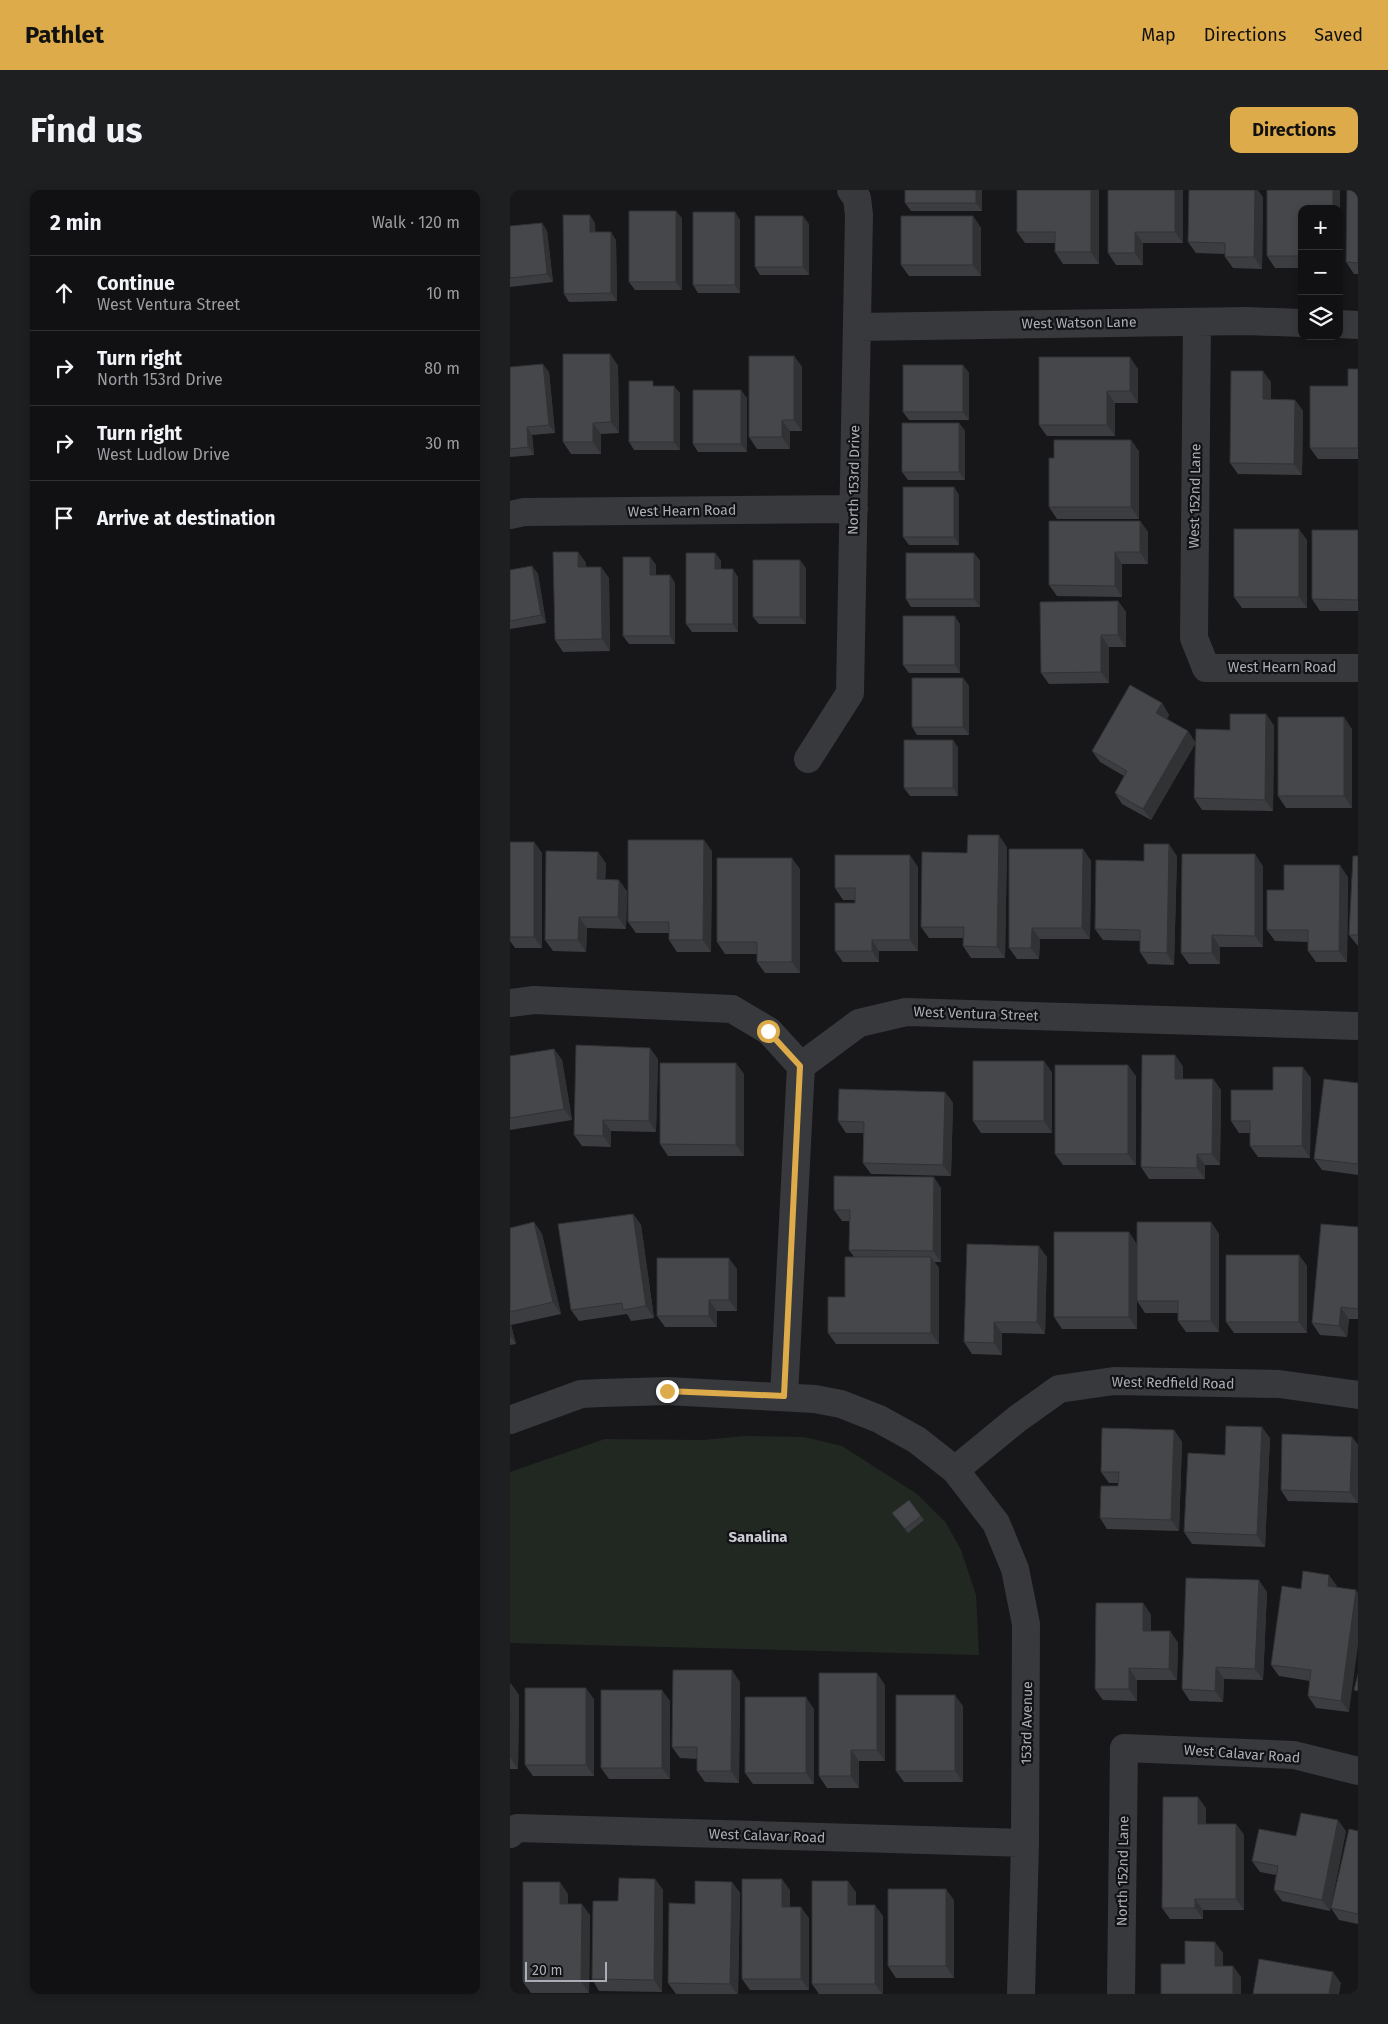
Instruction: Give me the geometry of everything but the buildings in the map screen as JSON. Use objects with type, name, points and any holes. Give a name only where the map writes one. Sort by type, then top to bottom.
[{"type":"street","name":"North 153rd Drive","points":[[808,759],[850,693],[859,215],[857,198],[851,190]]},
{"type":"street","name":"West Watson Lane","points":[[857,327],[1197,322],[1298,323]]},
{"type":"street","name":"West 152nd Lane","points":[[1197,322],[1194,638],[1206,668]]},
{"type":"street","points":[[1343,324],[1358,325]]},
{"type":"street","name":"West Hearn Road","points":[[510,515],[524,512],[854,509]]},
{"type":"street","name":"West Hearn Road","points":[[1206,668],[1272,666],[1358,668]]},
{"type":"street","points":[[510,1003],[534,1000],[732,1009],[768,1031],[800,1066],[784,1396]]},
{"type":"street","name":"West Ventura Street","points":[[800,1066],[859,1023],[906,1012],[1358,1026]]},
{"type":"street","name":"West Redfield Road","points":[[955,1470],[1017,1418],[1058,1389],[1114,1381],[1279,1384],[1358,1395]]},
{"type":"street","name":"153rd Avenue","points":[[510,1420],[581,1394],[667,1391],[784,1396],[841,1404],[879,1418],[917,1440],[955,1470],[996,1524],[1015,1569],[1022,1595],[1026,1624],[1025,1843],[1021,1994]]},
{"type":"street","name":"West Calavar Road","points":[[1124,1748],[1294,1755],[1358,1771]]},
{"type":"street","name":"North 152nd Lane","points":[[1121,1994],[1124,1748]]},
{"type":"street","name":"West Calavar Road","points":[[510,1834],[517,1828],[1025,1843]]},
{"type":"shaded area","points":[[744,1436],[804,1437],[842,1446],[917,1494],[946,1523],[961,1550],[976,1595],[979,1655],[510,1643],[510,1472],[605,1439],[703,1440]]},
{"type":"district","name":"Sanalina","points":[[758,1537]]},
{"type":"route","points":[[667,1391],[784,1396],[800,1066],[768,1031]]}]
